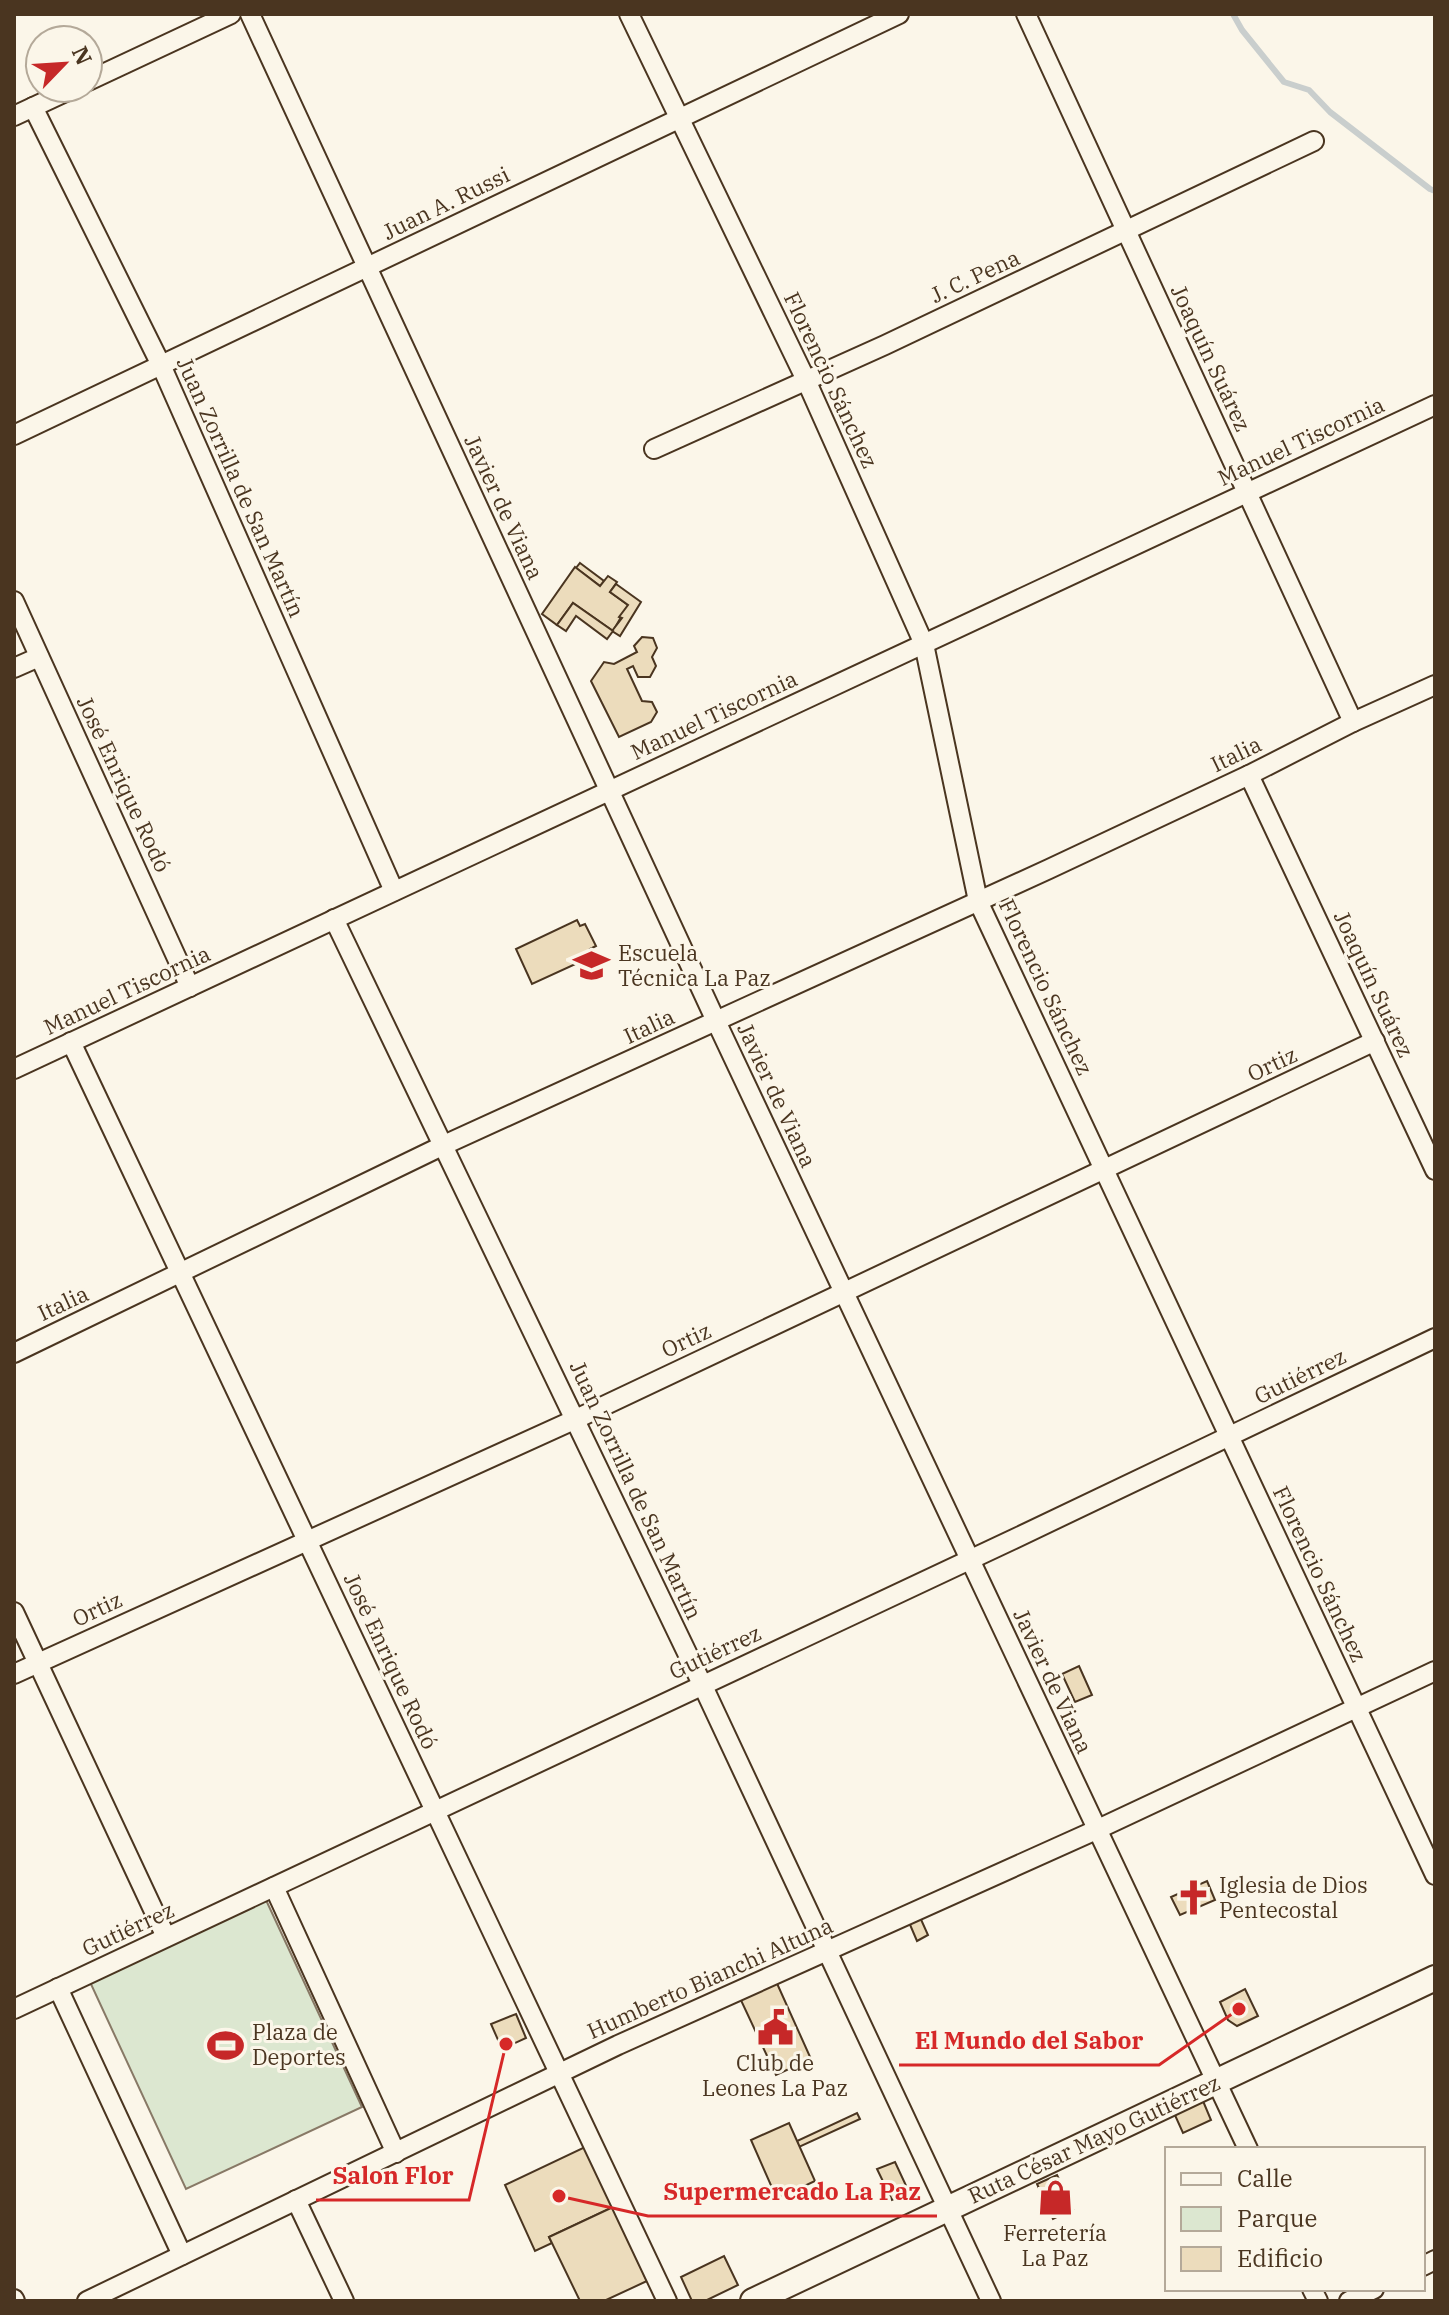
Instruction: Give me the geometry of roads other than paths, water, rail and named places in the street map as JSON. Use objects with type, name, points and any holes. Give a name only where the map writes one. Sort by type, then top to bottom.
[{"type":"street","points":[[104,74],[231,14]]},
{"type":"street","name":"Javier de Viana","points":[[250,14],[716,1021],[1247,2147]]},
{"type":"street","name":"Florencio Sánchez","points":[[629,14],[806,380],[924,644],[978,901],[1435,1875]]},
{"type":"street","name":"Juan A. Russi","points":[[14,435],[899,14]]},
{"type":"street","name":"Joaquín Suárez","points":[[1026,14],[1353,722]]},
{"type":"street","points":[[14,116],[39,104]]},
{"type":"street","name":"Juan Zorrilla de San Martín","points":[[33,107],[161,365],[394,891]]},
{"type":"street","name":"J. C. Pena","points":[[654,449],[885,345],[1314,141]]},
{"type":"street","name":"Manuel Tiscornia","points":[[14,1069],[1435,405]]},
{"type":"street","name":"José Enrique Rodó","points":[[14,601],[190,987]]},
{"type":"street","points":[[14,668],[39,657]]},
{"type":"street","name":"Italia","points":[[14,1353],[444,1145],[978,901],[1435,685]]},
{"type":"street","name":"Joaquín Suárez","points":[[1249,775],[1435,1170]]},
{"type":"street","name":"Juan Zorrilla de San Martín","points":[[334,919],[702,1684],[991,2301]]},
{"type":"street","name":"Ortiz","points":[[14,1674],[576,1419],[1375,1041]]},
{"type":"street","name":"José Enrique Rodó","points":[[71,1042],[667,2301]]},
{"type":"street","name":"Gutiérrez","points":[[14,2009],[1435,1338]]},
{"type":"street","points":[[14,1612],[166,1937]]},
{"type":"street","name":"Humberto Bianchi Altuna","points":[[87,2301],[558,2074],[1096,1830],[1435,1671]]},
{"type":"street","points":[[274,1887],[396,2153]]},
{"type":"street","name":"Ruta César Mayo Gutiérrez","points":[[753,2301],[1435,1978]]},
{"type":"street","points":[[58,1988],[182,2255]]},
{"type":"street","points":[[296,2200],[344,2301]]},
{"type":"street","points":[[1349,2301],[1370,2291]]},
{"type":"waterway","points":[[1233,14],[1284,82],[1309,90],[1330,112],[1435,191]]},
{"type":"place","name":"Escuela Técnica La Paz","points":[[592,966]]},
{"type":"place","name":"Iglesia de Dios Pentecostal","points":[[1193,1898]]},
{"type":"place","name":"El Mundo del Sabor","points":[[1239,2009]]},
{"type":"place","name":"Club de Leones La Paz","points":[[775,2027]]},
{"type":"place","name":"Salon Flor","points":[[506,2044]]},
{"type":"place","name":"Plaza de Deportes","points":[[226,2045]]},
{"type":"place","name":"Supermercado La Paz","points":[[559,2196]]},
{"type":"place","name":"Ferretería La Paz","points":[[1055,2197]]}]
